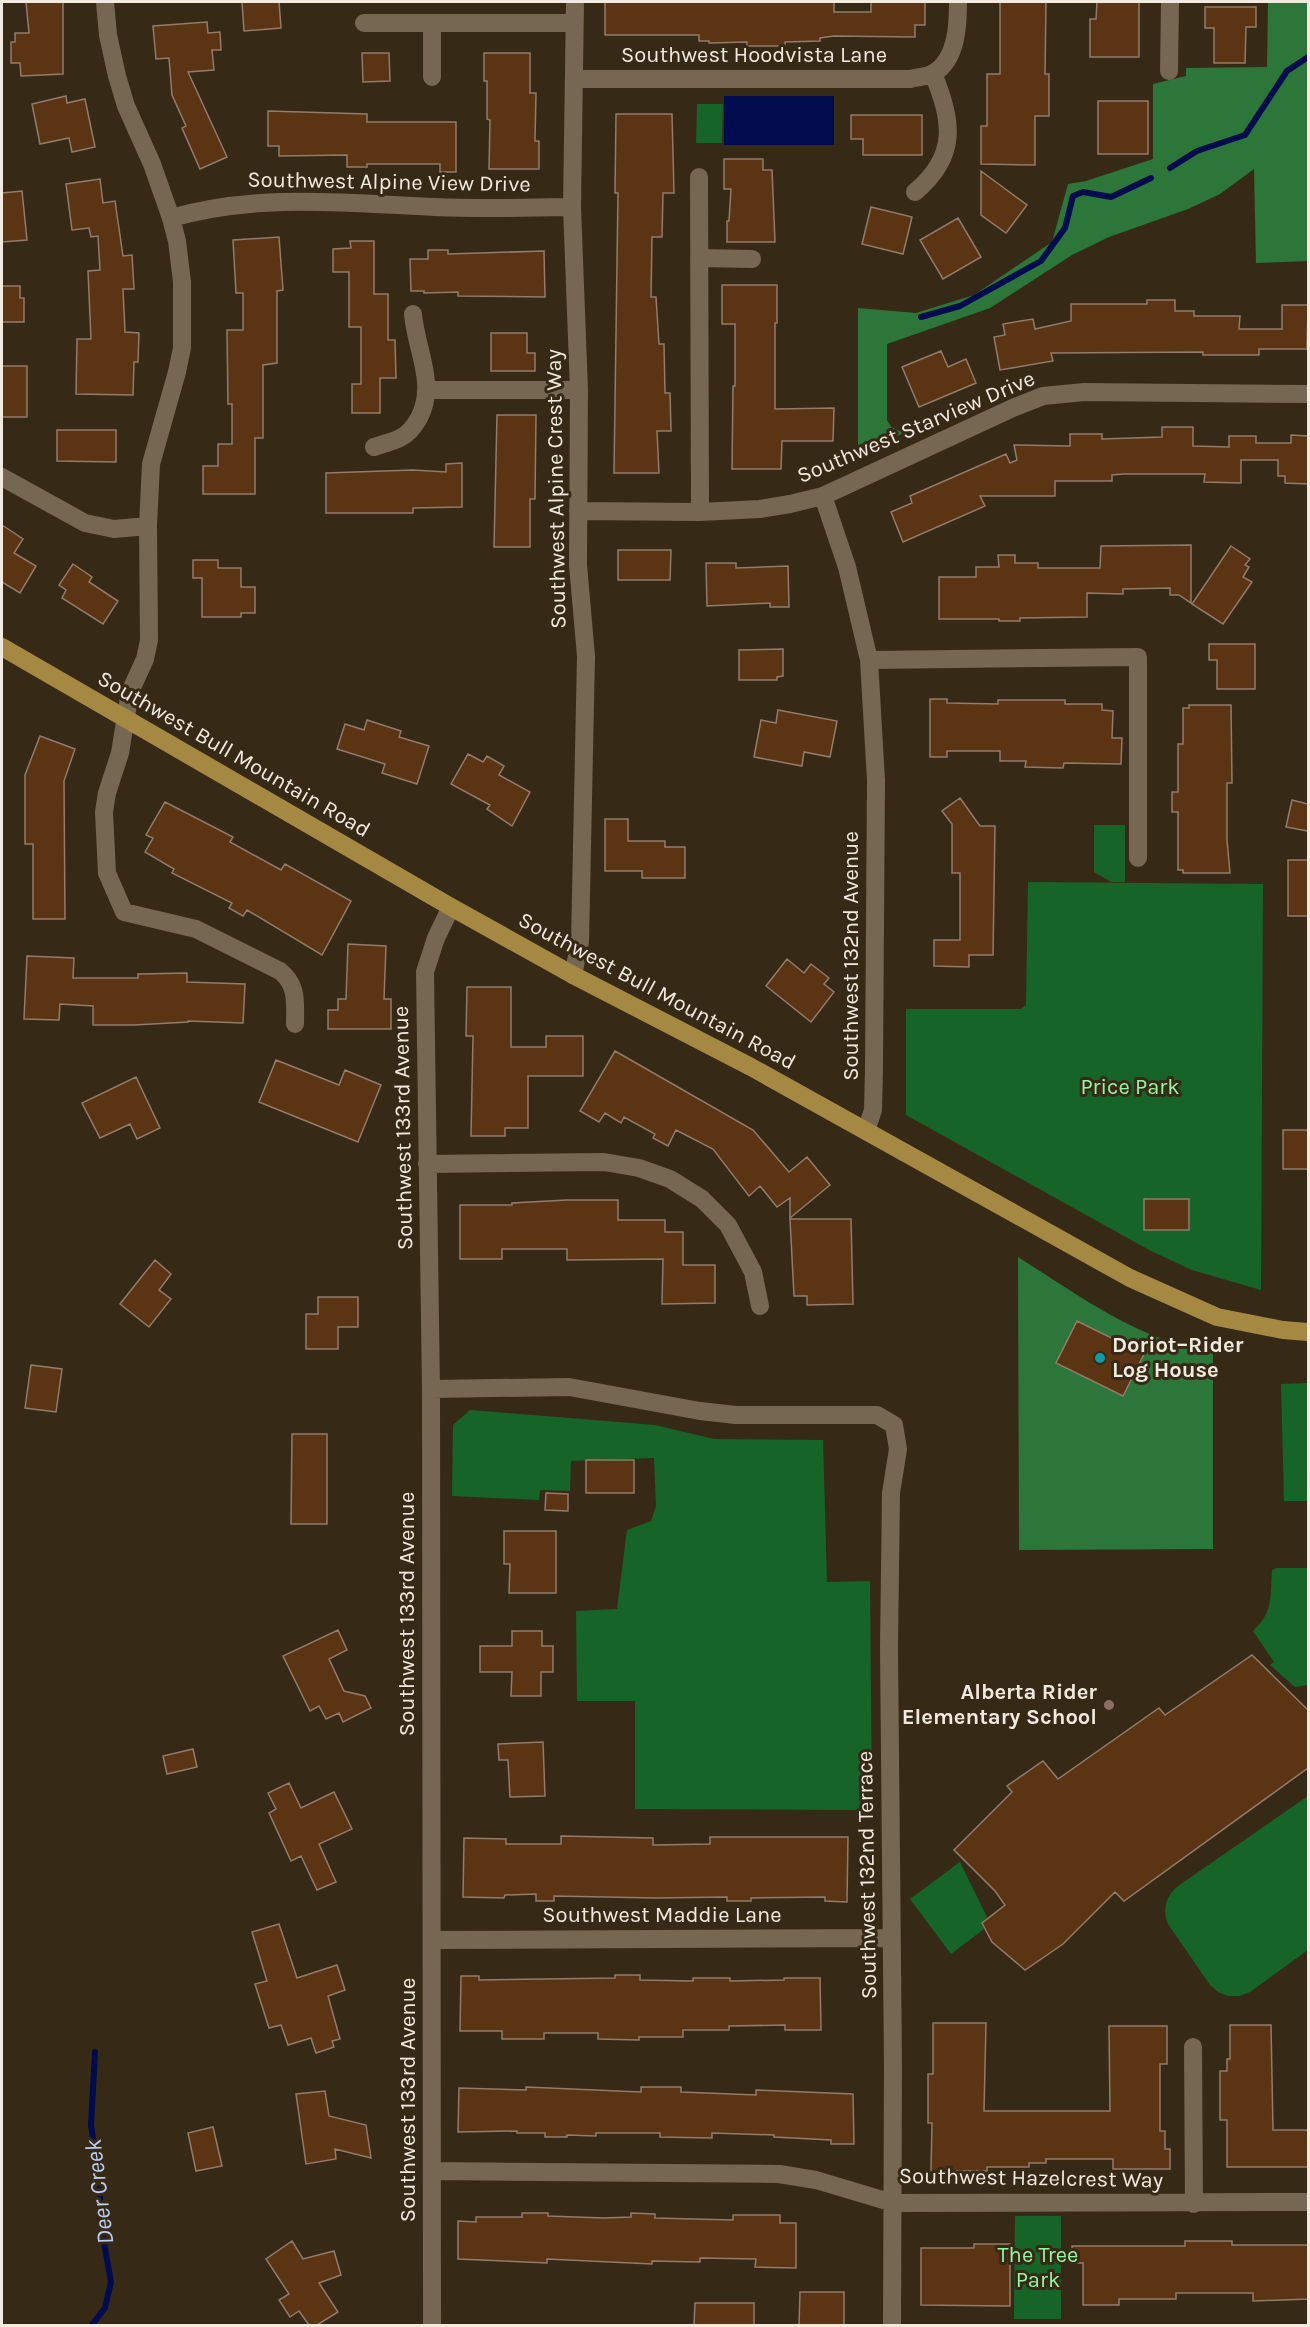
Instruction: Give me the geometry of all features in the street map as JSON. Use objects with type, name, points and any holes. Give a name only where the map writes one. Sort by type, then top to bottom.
[{"type":"main road","name":"Southwest Bull Mountain Road","points":[[2,647],[451,907],[573,975],[751,1067],[1130,1278],[1217,1317],[1283,1330],[1308,1332]]},
{"type":"street","points":[[105,2],[108,35],[126,106],[152,164],[177,241],[183,316],[182,348],[177,372],[151,464],[148,526],[149,640],[145,659],[129,692],[120,753],[107,792],[105,812],[107,873],[124,912],[170,921],[196,929],[280,971],[289,979],[295,990],[295,1024]]},
{"type":"street","name":"Southwest Alpine Crest Way","points":[[573,975],[580,942],[586,656],[578,565],[579,390],[572,207],[575,2]]},
{"type":"street","points":[[915,192],[927,182],[949,144],[947,112],[933,73],[944,63],[956,39],[958,2]]},
{"type":"street","points":[[1169,71],[1170,2]]},
{"type":"street","points":[[364,23],[574,23]]},
{"type":"street","points":[[432,23],[432,77]]},
{"type":"street","name":"Southwest Hoodvista Lane","points":[[574,79],[910,79],[933,73]]},
{"type":"street","points":[[699,177],[700,512]]},
{"type":"street","name":"Southwest Alpine View Drive","points":[[171,218],[207,208],[246,203],[293,201],[460,208],[572,207]]},
{"type":"street","points":[[700,258],[752,259]]},
{"type":"street","points":[[374,447],[401,438],[413,429],[422,412],[427,390],[426,370],[415,333],[413,314]]},
{"type":"street","points":[[427,390],[579,390]]},
{"type":"street","name":"Southwest Starview Drive","points":[[578,511],[700,512],[760,509],[823,496],[950,436],[1043,396],[1084,392],[1308,394]]},
{"type":"street","points":[[2,477],[85,522],[114,529],[148,526]]},
{"type":"street","name":"Southwest 132nd Avenue","points":[[823,496],[847,567],[869,660],[876,780],[873,1104],[866,1131]]},
{"type":"street","points":[[869,660],[1138,657],[1138,858]]},
{"type":"street","name":"Southwest 133rd Avenue","points":[[432,2325],[431,1389],[425,972],[436,938],[451,907]]},
{"type":"street","points":[[427,1164],[604,1162],[639,1168],[670,1179],[702,1199],[728,1225],[753,1272],[760,1306]]},
{"type":"street","name":"Southwest 132nd Terrace","points":[[431,1389],[569,1387],[699,1411],[736,1415],[877,1415],[894,1425],[898,1449],[891,1493],[892,2325]]},
{"type":"street","name":"Southwest Maddie Lane","points":[[433,1940],[892,1938]]},
{"type":"street","points":[[1193,2047],[1194,2204]]},
{"type":"street","name":"Southwest Hazelcrest Way","points":[[432,2171],[779,2174],[816,2180],[893,2203],[1308,2202]]},
{"type":"green space","points":[[1268,2],[1308,2],[1308,261],[1256,263],[1254,169],[1220,194],[1188,209],[1109,237],[1072,255],[990,308],[887,344],[887,420],[891,427],[904,433],[858,452],[858,308],[916,313],[974,295],[1052,242],[1068,184],[1086,181],[1153,159],[1153,84],[1186,76],[1186,68],[1267,67]]},
{"type":"green space","points":[[697,104],[723,104],[722,143],[696,143]]},
{"type":"green space","points":[[1094,825],[1125,825],[1125,882],[1111,882],[1094,872]]},
{"type":"green space","name":"Price Park","points":[[1028,882],[1263,884],[1261,1290],[1192,1270],[1151,1251],[906,1115],[906,1009],[1021,1009],[1026,1005]]},
{"type":"green space","points":[[1018,1257],[1087,1301],[1136,1328],[1161,1339],[1213,1351],[1213,1549],[1019,1550]]},
{"type":"green space","points":[[1308,1383],[1308,1501],[1284,1501],[1281,1384]]},
{"type":"green space","points":[[470,1410],[655,1425],[714,1439],[823,1440],[827,1582],[870,1581],[872,1810],[635,1809],[635,1701],[577,1701],[576,1611],[617,1609],[627,1530],[651,1521],[656,1506],[654,1458],[571,1461],[570,1491],[540,1490],[539,1500],[452,1496],[453,1425]]},
{"type":"green space","points":[[1308,1568],[1308,1685],[1295,1687],[1270,1665],[1274,1662],[1253,1631],[1268,1610],[1272,1570]]},
{"type":"green space","points":[[1308,1796],[1308,1950],[1250,1992],[1239,1996],[1228,1996],[1218,1992],[1210,1985],[1168,1924],[1165,1908],[1168,1898],[1178,1886]]},
{"type":"green space","points":[[960,1862],[987,1917],[982,1923],[984,1929],[951,1954],[910,1899]]},
{"type":"green space","name":"The Tree Park","points":[[1015,2216],[1061,2216],[1061,2319],[1014,2319]]},
{"type":"shaded area","points":[[724,96],[834,96],[834,145],[724,145]]},
{"type":"building","points":[[26,2],[63,2],[63,74],[21,76],[20,63],[11,63],[11,42],[15,42],[15,33],[29,33]]},
{"type":"building","points":[[242,2],[279,2],[281,28],[244,31]]},
{"type":"building","points":[[605,2],[834,2],[834,12],[871,12],[871,2],[925,2],[925,25],[915,25],[915,37],[834,36],[820,38],[820,41],[785,42],[785,46],[747,46],[747,42],[699,41],[699,35],[605,35]]},
{"type":"building","points":[[1000,2],[1046,2],[1045,74],[1049,74],[1049,116],[1035,116],[1035,165],[981,164],[981,126],[987,126],[987,74],[1000,74]]},
{"type":"building","points":[[1097,2],[1139,2],[1139,57],[1090,57],[1090,19],[1096,19]]},
{"type":"building","points":[[1205,7],[1256,7],[1256,27],[1246,27],[1245,63],[1214,63],[1214,28],[1205,28]]},
{"type":"building","points":[[207,22],[208,33],[220,32],[221,50],[212,50],[214,70],[188,72],[227,157],[200,169],[182,128],[186,126],[172,95],[169,58],[156,59],[153,26]]},
{"type":"building","points":[[362,53],[389,53],[390,81],[363,82]]},
{"type":"building","points":[[484,53],[530,53],[530,93],[536,93],[535,141],[539,141],[539,169],[489,169],[490,120],[487,119]]},
{"type":"building","points":[[66,96],[67,103],[85,99],[95,147],[72,152],[69,138],[40,144],[32,104]]},
{"type":"building","points":[[1098,101],[1148,101],[1148,154],[1098,154]]},
{"type":"building","points":[[268,111],[367,114],[367,122],[456,122],[456,172],[440,172],[440,164],[367,164],[367,167],[347,167],[347,155],[279,156],[279,146],[268,146]]},
{"type":"building","points":[[616,114],[672,114],[674,193],[663,193],[662,237],[652,237],[651,297],[656,297],[659,344],[664,344],[665,393],[670,393],[671,431],[657,431],[659,473],[614,473],[618,193],[615,193]]},
{"type":"building","points":[[851,115],[922,115],[922,155],[863,155],[863,139],[851,139]]},
{"type":"building","points":[[724,159],[763,159],[763,170],[772,170],[775,242],[727,242],[731,189],[724,189]]},
{"type":"building","points":[[981,171],[1027,205],[1006,233],[981,215]]},
{"type":"building","points":[[100,179],[103,203],[115,201],[123,256],[132,255],[134,289],[123,289],[125,332],[139,333],[138,362],[134,362],[133,395],[76,394],[77,339],[91,339],[88,271],[100,270],[98,236],[91,237],[89,228],[72,230],[66,184]]},
{"type":"building","points":[[22,191],[27,240],[2,242],[2,193]]},
{"type":"building","points":[[871,207],[912,217],[903,254],[862,244]]},
{"type":"building","points":[[958,218],[981,257],[943,279],[920,240]]},
{"type":"building","points":[[279,237],[283,290],[277,291],[277,363],[263,365],[263,438],[255,438],[255,494],[203,494],[203,466],[218,466],[218,444],[232,444],[232,404],[228,404],[227,330],[243,330],[243,293],[236,293],[233,240]]},
{"type":"building","points":[[350,241],[374,241],[374,294],[388,294],[388,340],[395,340],[396,378],[380,378],[380,413],[352,413],[352,384],[361,384],[361,327],[349,327],[349,272],[333,272],[333,249],[351,248]]},
{"type":"building","points":[[428,250],[448,250],[448,254],[544,251],[545,297],[458,296],[458,292],[411,291],[410,259],[428,259]]},
{"type":"building","points":[[722,285],[777,285],[775,409],[834,408],[833,441],[782,441],[781,469],[732,469],[735,324],[722,324]]},
{"type":"building","points":[[2,286],[20,286],[20,298],[24,298],[24,322],[2,322]]},
{"type":"building","points":[[1147,300],[1175,300],[1175,311],[1194,311],[1194,316],[1240,316],[1239,329],[1282,329],[1282,305],[1308,305],[1307,349],[1259,349],[1259,355],[1203,355],[1203,352],[1051,353],[1053,361],[1000,370],[994,337],[1005,335],[1003,324],[1033,319],[1035,329],[1071,321],[1071,304],[1147,304]]},
{"type":"building","points":[[491,333],[527,333],[527,353],[535,353],[535,371],[491,371]]},
{"type":"building","points":[[941,351],[948,367],[966,359],[976,383],[919,407],[902,367]]},
{"type":"building","points":[[2,366],[27,366],[27,417],[2,417]]},
{"type":"building","points":[[497,415],[536,415],[535,499],[530,499],[530,547],[494,547]]},
{"type":"building","points":[[1162,427],[1193,427],[1193,446],[1229,447],[1229,436],[1256,436],[1256,443],[1291,443],[1291,435],[1308,436],[1308,484],[1285,483],[1285,476],[1278,476],[1278,460],[1241,460],[1241,483],[1204,482],[1205,474],[1123,474],[1112,475],[1112,481],[1055,481],[1055,496],[980,496],[985,506],[903,542],[891,512],[912,503],[910,496],[1006,454],[1010,463],[1017,460],[1014,445],[1070,446],[1070,434],[1102,434],[1102,439],[1162,437]]},
{"type":"building","points":[[57,430],[116,430],[116,462],[57,461]]},
{"type":"building","points":[[462,463],[462,507],[413,508],[413,513],[326,513],[326,473],[413,470],[446,472],[446,464]]},
{"type":"building","points":[[2,525],[23,539],[14,553],[36,566],[20,593],[2,582]]},
{"type":"building","points":[[1191,545],[1191,603],[1179,595],[1170,595],[1170,588],[1123,589],[1123,594],[1087,593],[1087,617],[1020,618],[1020,621],[939,619],[939,577],[976,577],[976,567],[999,567],[998,555],[1015,555],[1015,563],[1038,563],[1038,568],[1100,568],[1101,546]]},
{"type":"building","points":[[1231,546],[1250,559],[1245,565],[1249,567],[1243,577],[1252,582],[1223,624],[1192,604]]},
{"type":"building","points":[[618,550],[671,550],[670,580],[618,580]]},
{"type":"building","points":[[193,560],[218,560],[218,568],[241,568],[241,587],[255,587],[255,613],[241,613],[241,617],[202,617],[202,578],[193,578]]},
{"type":"building","points":[[706,563],[736,563],[736,568],[788,566],[789,607],[770,607],[770,603],[707,606]]},
{"type":"building","points":[[73,564],[92,577],[89,582],[118,601],[103,624],[62,598],[66,590],[59,585]]},
{"type":"building","points":[[1209,644],[1255,644],[1255,689],[1217,689],[1217,660],[1209,660]]},
{"type":"building","points":[[783,649],[783,676],[777,677],[777,680],[739,680],[739,650]]},
{"type":"building","points":[[930,699],[947,699],[947,703],[998,704],[998,700],[1065,700],[1065,704],[1102,704],[1102,710],[1113,711],[1112,738],[1122,738],[1121,764],[1064,763],[1063,768],[1025,767],[1026,761],[1000,761],[1000,751],[947,751],[947,757],[930,757]]},
{"type":"building","points":[[1189,705],[1231,705],[1232,783],[1227,783],[1227,840],[1230,873],[1183,873],[1183,870],[1178,870],[1178,812],[1172,812],[1172,792],[1178,792],[1178,744],[1183,744],[1183,708],[1189,708]]},
{"type":"building","points":[[778,710],[837,721],[830,757],[804,752],[802,766],[754,757],[761,720],[776,723]]},
{"type":"building","points":[[367,720],[401,731],[399,737],[429,746],[417,784],[382,773],[385,764],[337,749],[345,724],[364,730]]},
{"type":"building","points":[[40,736],[75,749],[64,781],[65,919],[33,919],[33,844],[25,844],[25,775]]},
{"type":"building","points":[[468,754],[483,762],[487,756],[504,766],[499,775],[530,792],[512,826],[487,809],[490,805],[451,784]]},
{"type":"building","points":[[960,798],[980,826],[995,826],[993,955],[969,955],[969,967],[934,966],[934,940],[960,940],[960,873],[952,873],[952,824],[942,811]]},
{"type":"building","points":[[1292,800],[1308,804],[1308,831],[1286,827]]},
{"type":"building","points":[[165,802],[233,837],[230,842],[281,870],[285,864],[351,901],[322,955],[247,910],[243,916],[229,908],[232,903],[172,873],[174,869],[145,852],[153,838],[146,835]]},
{"type":"building","points":[[605,819],[628,819],[628,841],[665,841],[665,847],[685,847],[685,878],[642,878],[642,871],[605,871]]},
{"type":"building","points":[[1288,860],[1308,860],[1308,916],[1288,916]]},
{"type":"building","points":[[348,944],[386,946],[384,999],[391,999],[391,1029],[328,1029],[328,1010],[338,1010],[338,999],[346,999]]},
{"type":"building","points":[[27,956],[74,958],[73,978],[138,978],[138,974],[187,973],[187,982],[245,984],[243,1023],[188,1021],[93,1025],[93,1006],[60,1004],[59,1020],[24,1019]]},
{"type":"building","points":[[787,959],[804,973],[811,964],[829,978],[824,984],[834,992],[811,1022],[766,986]]},
{"type":"building","points":[[467,987],[511,987],[511,1047],[546,1047],[546,1036],[583,1036],[583,1076],[528,1076],[528,1128],[505,1128],[505,1136],[471,1136],[473,1036],[466,1036]]},
{"type":"building","points":[[615,1051],[753,1130],[789,1172],[807,1157],[830,1185],[790,1218],[790,1198],[777,1207],[760,1186],[749,1196],[713,1149],[676,1130],[668,1146],[653,1138],[655,1134],[624,1117],[621,1123],[605,1113],[599,1122],[580,1111]]},
{"type":"building","points":[[276,1060],[339,1085],[345,1070],[381,1085],[358,1142],[259,1102]]},
{"type":"building","points":[[136,1077],[160,1128],[137,1139],[130,1124],[100,1138],[82,1103]]},
{"type":"building","points":[[1283,1130],[1308,1130],[1308,1169],[1283,1169]]},
{"type":"building","points":[[1144,1199],[1189,1199],[1189,1230],[1144,1230]]},
{"type":"building","points":[[618,1200],[618,1220],[665,1220],[665,1232],[683,1232],[683,1265],[715,1265],[715,1303],[662,1304],[663,1259],[567,1260],[567,1249],[502,1249],[502,1259],[460,1259],[460,1205],[512,1205],[512,1203]]},
{"type":"building","points":[[790,1219],[851,1219],[853,1304],[807,1305],[807,1296],[794,1296]]},
{"type":"building","points":[[155,1260],[171,1274],[159,1290],[171,1299],[149,1327],[120,1304]]},
{"type":"building","points":[[318,1297],[358,1297],[358,1327],[338,1327],[338,1349],[306,1349],[306,1314],[318,1314]]},
{"type":"building","name":"Doriot–Rider Log House","points":[[1077,1321],[1144,1354],[1123,1396],[1056,1363]]},
{"type":"building","points":[[31,1365],[62,1369],[56,1412],[25,1408]]},
{"type":"building","points":[[292,1434],[327,1434],[327,1524],[291,1524]]},
{"type":"building","points":[[586,1460],[634,1460],[634,1493],[586,1493]]},
{"type":"building","points":[[546,1493],[568,1494],[568,1511],[545,1510]]},
{"type":"building","points":[[504,1531],[556,1531],[556,1593],[509,1593],[510,1564],[504,1564]]},
{"type":"building","points":[[338,1630],[347,1650],[329,1659],[344,1691],[365,1696],[371,1708],[343,1722],[339,1713],[326,1719],[319,1706],[310,1711],[283,1656]]},
{"type":"building","points":[[512,1631],[542,1631],[542,1646],[553,1646],[553,1672],[541,1672],[541,1696],[511,1696],[512,1672],[480,1672],[480,1646],[512,1646]]},
{"type":"building","points":[[1252,1655],[1308,1710],[1308,1768],[1124,1901],[1115,1892],[1063,1944],[1025,1970],[992,1942],[982,1923],[1005,1905],[995,1891],[954,1850],[1012,1792],[1007,1786],[1043,1761],[1058,1779],[1159,1708],[1165,1715]]},
{"type":"building","points":[[543,1742],[545,1796],[510,1797],[508,1760],[499,1760],[498,1744]]},
{"type":"building","points":[[193,1749],[197,1767],[167,1774],[163,1756]]},
{"type":"building","points":[[289,1783],[301,1808],[334,1792],[352,1829],[319,1844],[336,1882],[317,1890],[301,1856],[291,1861],[269,1813],[276,1809],[268,1793]]},
{"type":"building","points":[[561,1836],[653,1838],[653,1845],[710,1844],[710,1837],[848,1837],[847,1902],[825,1901],[825,1897],[751,1898],[751,1901],[727,1901],[727,1897],[554,1896],[554,1901],[536,1901],[536,1894],[505,1895],[504,1898],[463,1897],[464,1838],[506,1839],[506,1844],[561,1844]]},
{"type":"building","points":[[279,1924],[297,1978],[337,1965],[345,1990],[328,1996],[340,2039],[332,2041],[334,2047],[316,2053],[311,2038],[288,2045],[281,2025],[269,2028],[255,1984],[267,1981],[252,1932]]},
{"type":"building","points":[[615,1975],[640,1975],[640,1980],[693,1981],[693,1978],[730,1978],[730,1981],[820,1978],[821,2030],[785,2030],[785,2025],[729,2026],[729,2030],[683,2030],[683,2037],[639,2037],[639,2040],[598,2039],[598,2033],[544,2033],[544,2039],[502,2039],[502,2031],[460,2031],[461,1976],[479,1976],[479,1980],[615,1978]]},
{"type":"building","points":[[933,2023],[986,2023],[984,2111],[1110,2111],[1109,2026],[1167,2026],[1167,2064],[1160,2064],[1160,2131],[1165,2131],[1165,2149],[1170,2149],[1170,2169],[1113,2169],[1113,2159],[1046,2159],[1046,2163],[1029,2163],[1029,2167],[987,2167],[987,2171],[931,2171],[932,2123],[928,2123],[928,2074],[933,2074]]},
{"type":"building","points":[[1230,2025],[1271,2025],[1273,2130],[1308,2130],[1308,2167],[1227,2167],[1227,2120],[1220,2120],[1220,2071],[1227,2071],[1227,2059],[1230,2059]]},
{"type":"building","points":[[526,2087],[641,2092],[641,2087],[681,2087],[681,2092],[756,2095],[756,2090],[853,2094],[854,2144],[831,2144],[831,2140],[774,2137],[774,2135],[712,2133],[712,2138],[660,2137],[660,2133],[596,2133],[596,2136],[545,2137],[545,2133],[517,2133],[517,2131],[458,2132],[459,2088],[526,2090]]},
{"type":"building","points":[[325,2091],[329,2116],[366,2125],[371,2158],[335,2149],[336,2159],[306,2164],[296,2094]]},
{"type":"building","points":[[213,2127],[222,2166],[196,2171],[188,2133]]},
{"type":"building","points":[[522,2213],[604,2218],[631,2217],[631,2213],[655,2214],[655,2218],[733,2220],[733,2215],[780,2215],[780,2223],[796,2223],[796,2268],[755,2267],[756,2259],[700,2258],[700,2262],[652,2261],[652,2264],[547,2259],[547,2263],[458,2259],[458,2221],[476,2222],[476,2217],[522,2217]]},
{"type":"building","points":[[292,2241],[303,2259],[334,2251],[341,2275],[319,2283],[338,2312],[317,2325],[309,2325],[299,2311],[290,2317],[279,2300],[289,2294],[266,2259]]},
{"type":"building","points":[[1185,2241],[1232,2241],[1232,2245],[1308,2245],[1308,2299],[1253,2301],[1253,2293],[1176,2293],[1176,2299],[1119,2299],[1119,2305],[1083,2305],[1083,2263],[1072,2263],[1072,2246],[1185,2246]]},
{"type":"building","points":[[974,2244],[1010,2244],[1010,2306],[921,2305],[921,2248],[974,2248]]},
{"type":"building","points":[[800,2292],[844,2292],[844,2325],[799,2325]]},
{"type":"building","points":[[695,2303],[754,2303],[754,2325],[694,2325]]},
{"type":"waterway","points":[[1170,168],[1197,151],[1245,135],[1287,71],[1308,57]]},
{"type":"waterway","points":[[921,317],[960,306],[1041,261],[1065,228],[1073,196],[1083,192],[1111,197],[1151,178]]},
{"type":"waterway","name":"Deer Creek","points":[[91,2326],[105,2308],[111,2282],[100,2219],[100,2186],[91,2125],[95,2052]]},
{"type":"place","name":"Doriot–Rider Log House","points":[[1100,1358]]},
{"type":"place","name":"Alberta Rider Elementary School","points":[[1109,1705]]}]
